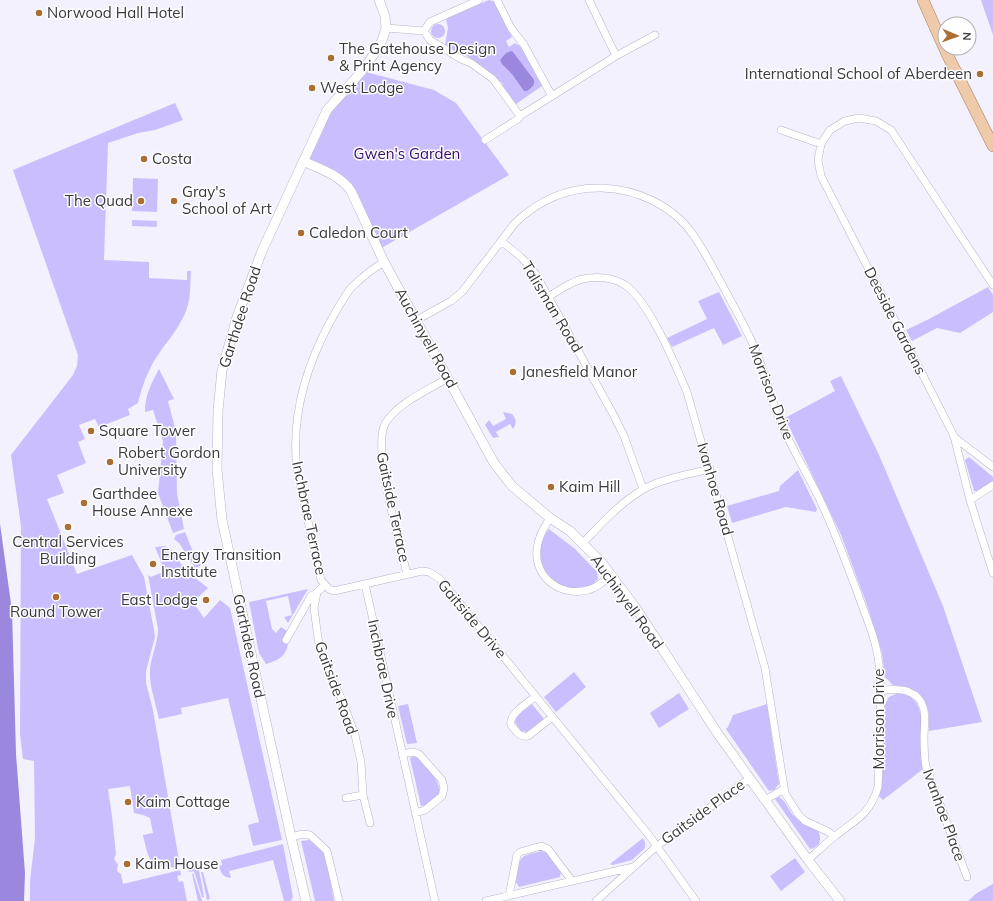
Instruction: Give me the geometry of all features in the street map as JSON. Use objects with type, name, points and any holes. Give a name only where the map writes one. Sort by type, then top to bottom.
[{"type":"main road","points":[[923,0],[946,54],[993,146]]},
{"type":"street","name":"Garthdee Road","points":[[306,901],[222,520],[217,469],[219,396],[222,370],[237,317],[262,251],[327,110],[362,71],[377,50],[386,28],[385,16],[379,0]]},
{"type":"street","points":[[424,31],[430,22],[478,0]]},
{"type":"street","points":[[497,0],[511,28],[524,46],[552,96]]},
{"type":"street","points":[[589,0],[616,56]]},
{"type":"street","points":[[386,28],[424,31]]},
{"type":"street","points":[[424,31],[430,40],[461,60],[471,63],[493,79],[520,116]]},
{"type":"street","points":[[485,140],[518,119],[520,116],[616,56],[655,35]]},
{"type":"street","points":[[781,130],[821,144],[830,130],[845,121],[859,118],[876,121],[891,130],[993,285]]},
{"type":"street","name":"Deeside Gardens","points":[[821,144],[818,160],[821,176],[954,436],[970,500],[993,573]]},
{"type":"street","name":"Auchinyell Road","points":[[303,161],[337,177],[345,183],[351,191],[384,262],[494,463],[512,486],[550,518],[570,531],[583,543],[611,575],[635,607],[697,704],[808,860],[840,901]]},
{"type":"street","name":"Morrison Drive","points":[[417,320],[451,301],[462,292],[515,223],[540,203],[574,190],[591,187],[612,188],[628,191],[642,196],[659,203],[680,220],[693,234],[753,345],[780,421],[820,499],[837,537],[876,645],[879,659],[881,690],[878,787],[876,796],[862,816],[834,837],[808,860]]},
{"type":"street","name":"Talisman Road","points":[[501,242],[521,256],[535,273],[613,414],[624,436],[644,489]]},
{"type":"street","name":"Inchbrae Terrace","points":[[325,585],[321,580],[300,485],[296,458],[296,432],[299,407],[310,366],[320,341],[338,307],[352,287],[373,268],[384,262]]},
{"type":"street","name":"Ivanhoe Road","points":[[548,297],[582,279],[610,279],[624,284],[634,292],[653,321],[675,362],[684,384],[710,469],[765,668],[784,789],[792,806],[805,821],[829,832],[834,837]]},
{"type":"street","name":"Gaitside Terrace","points":[[407,574],[386,485],[380,447],[381,434],[384,424],[399,407],[448,378]]},
{"type":"street","points":[[954,436],[993,467]]},
{"type":"street","points":[[583,543],[626,501],[644,489],[676,478],[710,469]]},
{"type":"street","points":[[970,500],[993,485]]},
{"type":"street","points":[[550,518],[540,535],[537,549],[539,566],[545,578],[551,584],[559,589],[570,592],[587,590],[600,584],[611,575]]},
{"type":"street","name":"Gaitside Drive","points":[[325,585],[334,591],[407,574],[422,572],[429,572],[440,579],[551,718],[657,846],[696,901]]},
{"type":"street","name":"Inchbrae Drive","points":[[365,584],[435,901]]},
{"type":"street","points":[[286,640],[312,596],[325,585]]},
{"type":"street","name":"Gaitside Road","points":[[317,592],[314,608],[321,652],[344,705],[354,735],[361,762],[363,794],[370,823]]},
{"type":"street","name":"Ivanhoe Place","points":[[881,690],[899,689],[909,692],[918,698],[924,708],[926,717],[924,756],[926,767],[967,877]]},
{"type":"street","points":[[535,697],[511,719],[511,724],[519,735],[524,737],[528,736],[551,718]]},
{"type":"street","points":[[402,754],[413,752],[419,754],[442,780],[444,788],[442,796],[425,810],[416,813]]},
{"type":"street","name":"Gaitside Place","points":[[596,901],[657,846],[750,778]]},
{"type":"street","points":[[765,800],[784,789]]},
{"type":"street","points":[[346,798],[363,794]]},
{"type":"street","points":[[291,837],[303,834],[310,835],[327,851],[339,901]]},
{"type":"street","points":[[509,896],[517,855],[520,852],[541,846],[548,849],[572,881]]},
{"type":"street","points":[[486,901],[633,867]]},
{"type":"green space","points":[[489,0],[495,2],[512,37],[506,41],[509,47],[515,43],[521,47],[542,86],[516,104],[502,85],[503,84],[486,69],[464,54],[463,56],[445,45],[448,28],[446,19]]},
{"type":"green space","points":[[981,0],[993,0],[993,35]]},
{"type":"green space","points":[[435,24],[441,24],[445,28],[445,34],[441,38],[435,38],[431,34],[431,28]]},
{"type":"green space","name":"Gwen's Garden","points":[[362,71],[434,90],[456,103],[509,175],[378,250],[351,191],[303,161],[319,125]]},
{"type":"green space","points":[[175,103],[183,120],[155,130],[138,133],[108,143],[104,260],[149,262],[149,278],[187,280],[187,271],[191,271],[190,295],[187,308],[177,328],[153,363],[143,385],[138,403],[128,409],[130,415],[99,427],[95,419],[79,425],[85,439],[78,442],[86,463],[57,475],[64,493],[47,499],[77,574],[132,555],[144,577],[155,637],[146,671],[146,683],[153,710],[180,866],[157,866],[149,858],[143,835],[153,833],[150,818],[134,813],[130,786],[108,789],[116,854],[114,859],[118,864],[117,871],[121,874],[123,884],[180,870],[181,875],[177,876],[179,882],[183,881],[187,901],[30,901],[30,881],[35,838],[34,761],[23,759],[20,734],[21,526],[11,455],[73,375],[77,366],[78,355],[13,170]]},
{"type":"green space","points":[[133,178],[158,179],[157,212],[132,211]]},
{"type":"green space","points":[[132,220],[157,221],[157,227],[132,226]]},
{"type":"green space","points":[[988,287],[993,295],[993,312],[960,333],[937,328],[912,341],[906,330]]},
{"type":"green space","points":[[719,292],[742,336],[723,345],[714,328],[672,347],[667,338],[707,319],[698,301]]},
{"type":"green space","points":[[159,369],[174,399],[168,401],[176,432],[177,494],[184,529],[173,533],[158,493],[163,441],[153,410],[145,412],[147,395]]},
{"type":"green space","points":[[841,376],[879,455],[943,606],[982,722],[929,731],[929,715],[925,702],[917,692],[907,687],[893,685],[885,677],[882,653],[867,605],[841,535],[785,418],[835,391],[830,381]]},
{"type":"green space","points":[[503,412],[512,414],[515,419],[515,425],[513,429],[510,424],[496,432],[499,437],[493,438],[485,425],[489,420],[493,426],[506,419]]},
{"type":"green space","points":[[969,457],[993,477],[993,481],[977,491],[974,491],[965,460]]},
{"type":"green space","points":[[798,470],[817,509],[816,512],[786,507],[732,523],[727,506],[779,491],[780,486]]},
{"type":"green space","points":[[549,529],[575,549],[597,572],[597,580],[588,587],[577,589],[566,588],[549,577],[544,568],[540,548],[543,536]]},
{"type":"green space","points":[[185,532],[194,554],[200,553],[201,564],[199,567],[195,568],[179,543],[174,539],[176,535]]},
{"type":"green space","points":[[165,546],[173,551],[181,564],[190,574],[208,588],[193,602],[204,618],[220,600],[230,608],[282,840],[253,846],[248,825],[259,822],[228,698],[181,708],[182,714],[159,719],[150,676],[158,629],[148,575],[151,577],[165,571],[155,547]]},
{"type":"green space","points":[[308,589],[288,623],[284,617],[292,615],[288,596],[266,601],[272,629],[276,633],[281,627],[287,631],[283,639],[288,642],[286,651],[282,657],[266,664],[259,653],[249,602]]},
{"type":"green space","points":[[574,672],[586,687],[556,712],[544,697]]},
{"type":"green space","points":[[679,693],[689,709],[659,728],[650,713]]},
{"type":"green space","points":[[898,693],[907,695],[914,700],[919,708],[922,728],[923,769],[883,800],[879,796],[882,786],[885,704],[889,697]]},
{"type":"green space","points":[[408,704],[417,743],[407,744],[398,706]]},
{"type":"green space","points":[[532,704],[544,719],[527,732],[521,731],[515,722],[516,716]]},
{"type":"green space","points":[[767,704],[779,784],[774,790],[769,791],[726,729],[733,715]]},
{"type":"green space","points":[[414,756],[417,757],[432,774],[439,788],[440,793],[427,805],[421,806],[410,758]]},
{"type":"green space","points":[[779,797],[793,815],[805,824],[818,830],[820,842],[814,848],[810,849],[775,799]]},
{"type":"green space","points":[[643,838],[645,848],[632,860],[613,865],[610,864]]},
{"type":"green space","points":[[309,840],[325,853],[334,901],[315,901],[301,841]]},
{"type":"green space","points":[[283,844],[293,897],[291,901],[284,901],[273,860],[229,871],[231,878],[223,875],[219,866],[222,865],[221,860]]},
{"type":"green space","points":[[542,851],[547,853],[561,871],[560,877],[519,887],[516,882],[521,859],[528,855]]},
{"type":"green space","points":[[795,858],[805,872],[781,891],[770,876]]},
{"type":"green space","points":[[207,864],[208,867],[199,870],[204,897],[202,897],[194,871],[189,872],[188,868]]},
{"type":"green space","points":[[201,872],[203,872],[210,899],[207,900]]},
{"type":"green space","points":[[193,873],[202,901],[198,901]]},
{"type":"green space","points":[[993,884],[993,901],[968,901],[977,893]]},
{"type":"shaded area","points":[[511,51],[534,80],[533,85],[527,91],[524,91],[500,60],[506,53]]},
{"type":"shaded area","points":[[0,524],[12,611],[16,754],[25,873],[24,901],[0,901]]},
{"type":"place","name":"Norwood Hall Hotel","points":[[39,13]]},
{"type":"place","name":"The Gatehouse Design & Print Agency","points":[[331,58]]},
{"type":"place","name":"International School of Aberdeen","points":[[980,74]]},
{"type":"place","name":"West Lodge","points":[[312,88]]},
{"type":"place","name":"Costa","points":[[144,159]]},
{"type":"place","name":"The Quad","points":[[141,201]]},
{"type":"place","name":"Gray's School of Art","points":[[174,201]]},
{"type":"place","name":"Caledon Court","points":[[301,233]]},
{"type":"place","name":"Janesfield Manor","points":[[513,372]]},
{"type":"place","name":"Square Tower","points":[[91,431]]},
{"type":"place","name":"Robert Gordon University","points":[[110,462]]},
{"type":"place","name":"Kaim Hill","points":[[551,487]]},
{"type":"place","name":"Garthdee House Annexe","points":[[84,503]]},
{"type":"place","name":"Central Services Building","points":[[68,527]]},
{"type":"place","name":"Energy Transition Institute","points":[[153,564]]},
{"type":"place","name":"Round Tower","points":[[56,597]]},
{"type":"place","name":"East Lodge","points":[[206,600]]},
{"type":"place","name":"Kaim Cottage","points":[[128,802]]},
{"type":"place","name":"Kaim House","points":[[127,864]]}]
